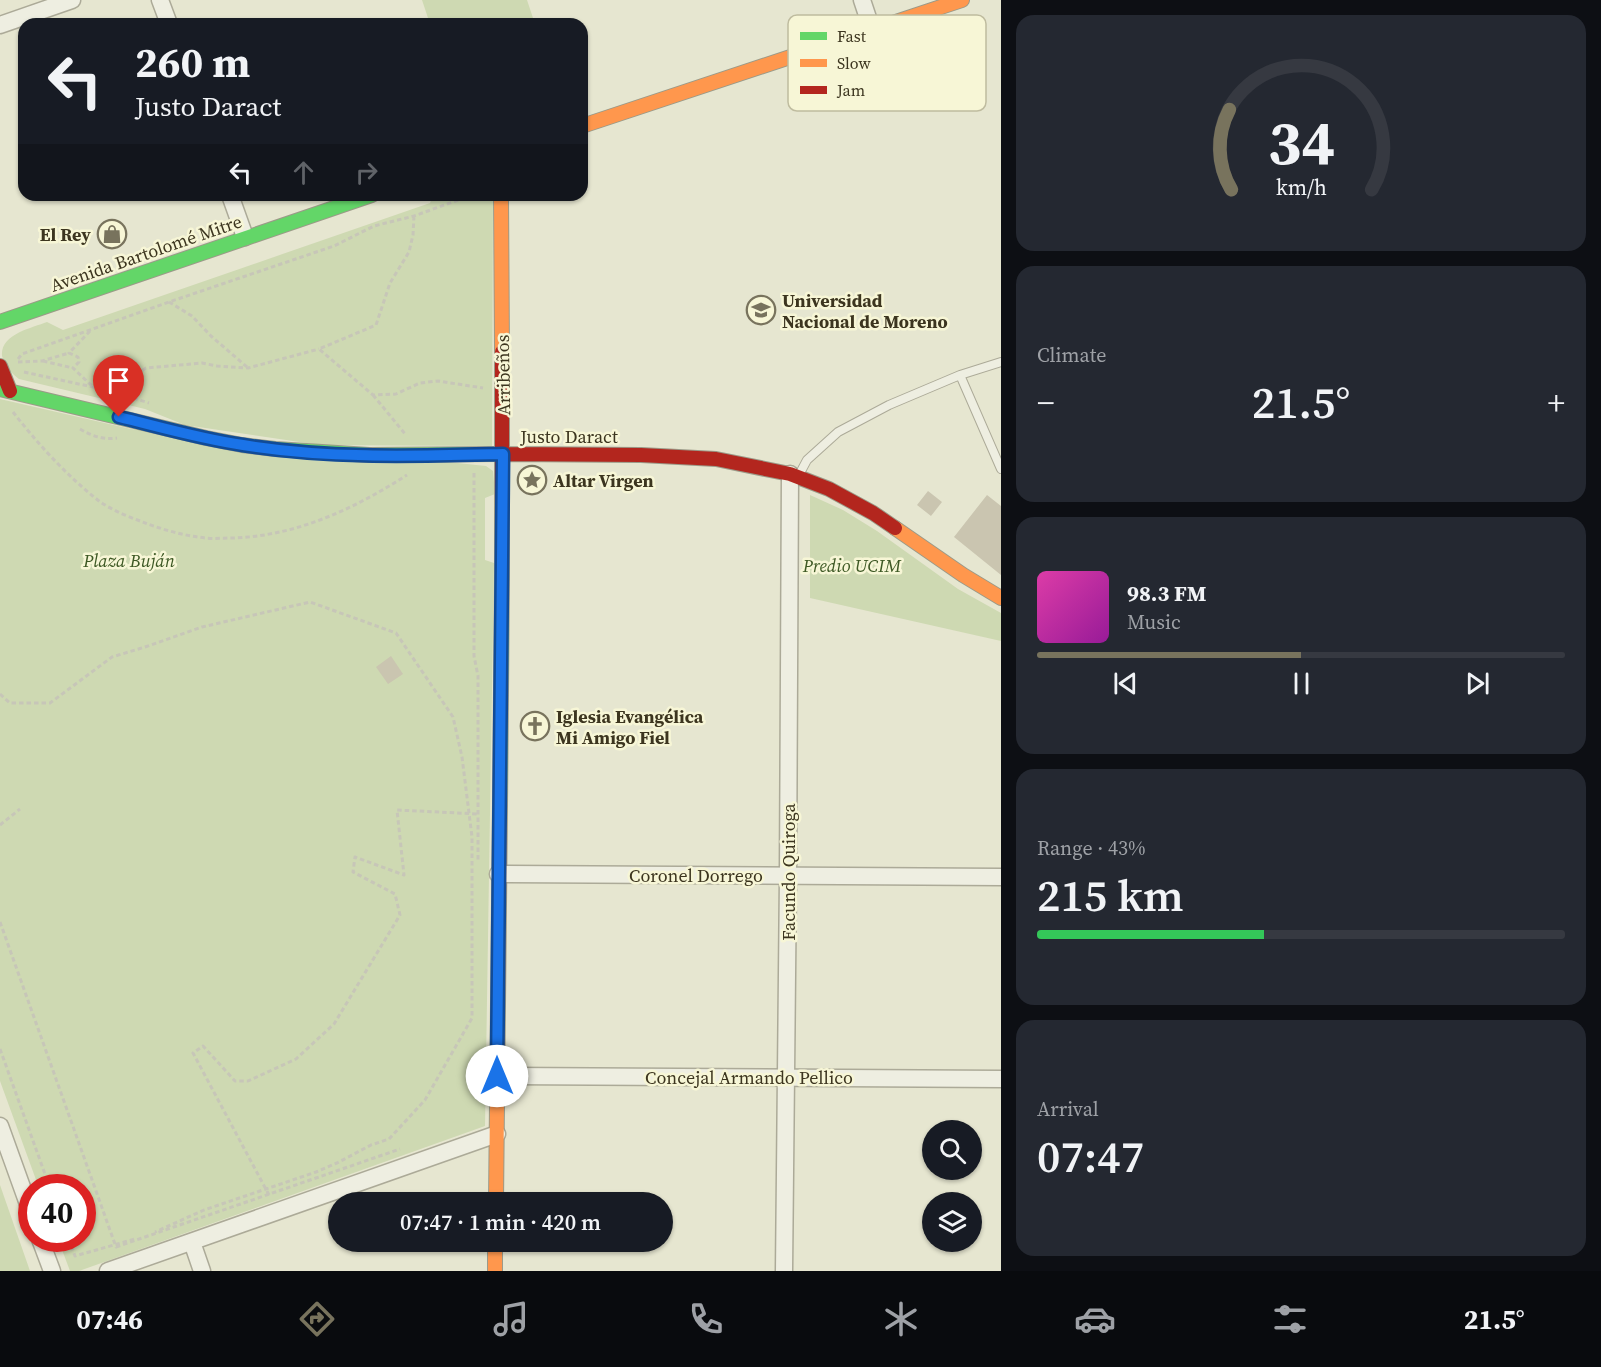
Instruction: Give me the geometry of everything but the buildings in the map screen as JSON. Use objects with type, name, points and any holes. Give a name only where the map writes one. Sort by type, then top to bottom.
[{"type":"street","points":[[20,18],[72,0]]},
{"type":"street","points":[[160,0],[167,18]]},
{"type":"street","points":[[862,0],[867,15]]},
{"type":"street","points":[[917,15],[962,0]]},
{"type":"street","points":[[0,25],[18,19]]},
{"type":"street","points":[[588,124],[788,58]]},
{"type":"street","points":[[232,201],[245,237]]},
{"type":"street","name":"Avenida Bartolomé Mitre","points":[[0,322],[354,201]]},
{"type":"street","name":"Arribeños","points":[[496,1192],[503,454],[501,201]]},
{"type":"street","points":[[0,366],[5,390]]},
{"type":"street","name":"Justo Daract","points":[[5,390],[242,445],[369,455],[641,454],[716,459],[794,475],[829,489],[873,513],[963,575],[1001,598]]},
{"type":"street","name":"Facundo Quiroga","points":[[784,1271],[794,475]]},
{"type":"street","name":"Coronel Dorrego","points":[[498,874],[1001,877]]},
{"type":"street","name":"Concejal Armando Pellico","points":[[497,1076],[1001,1079]]},
{"type":"street","points":[[0,1126],[18,1176]]},
{"type":"street","points":[[108,1271],[497,1134]]},
{"type":"street","points":[[192,1242],[202,1271]]},
{"type":"street","points":[[44,1252],[51,1271]]},
{"type":"street","points":[[495,1252],[495,1271]]},
{"type":"lane","points":[[794,475],[838,432],[889,405],[960,375],[1001,362]]},
{"type":"lane","points":[[960,375],[1001,469]]},
{"type":"path","points":[[15,362],[22,354],[334,246],[374,226],[414,216],[455,201]]},
{"type":"path","points":[[111,391],[146,368],[201,363],[248,368],[319,349],[376,325],[390,282],[409,252],[414,216]]},
{"type":"path","points":[[169,302],[192,316],[248,368]]},
{"type":"path","points":[[15,362],[42,361],[69,353],[92,329]]},
{"type":"path","points":[[319,349],[373,395],[411,441]]},
{"type":"path","points":[[69,353],[78,357],[79,362],[73,368]]},
{"type":"path","points":[[42,361],[73,368],[94,387]]},
{"type":"path","points":[[15,362],[18,370],[111,391],[157,406]]},
{"type":"path","points":[[373,395],[396,394],[420,383],[438,381],[488,389]]},
{"type":"path","points":[[9,406],[39,444],[100,502],[131,518],[167,530],[208,539],[254,537],[291,530],[328,517],[365,501],[389,486],[409,473],[425,455]]},
{"type":"path","points":[[472,454],[474,656],[478,676],[478,872]]},
{"type":"path","points":[[0,694],[10,703],[50,702],[112,657],[145,648],[202,627],[310,602],[396,633],[453,717],[462,757],[472,837],[472,1018],[425,1100],[389,1139],[371,1145],[337,1163],[204,1210],[150,1234],[96,1250]]},
{"type":"path","points":[[0,825],[20,809]]},
{"type":"path","points":[[269,1195],[193,1053],[202,1046],[235,1081],[248,1082],[296,1059],[334,1024],[400,915],[395,894],[353,872],[355,857],[404,875],[397,810],[478,814]]},
{"type":"path","points":[[0,922],[116,1247],[400,1149]]},
{"type":"path","points":[[0,1049],[45,1174]]},
{"type":"path","points":[[74,1252],[75,1256],[88,1252]]},
{"type":"green space","points":[[422,0],[527,0],[533,18],[428,18]]},
{"type":"green space","points":[[431,201],[493,201],[492,446],[320,445],[185,425],[145,409],[19,379],[9,369],[2,356],[3,348],[11,337],[47,322],[63,330]]},
{"type":"green space","name":"Plaza Buján","points":[[0,399],[131,429],[486,466],[493,471],[495,494],[485,498],[485,560],[494,563],[485,1126],[79,1271],[70,1271],[63,1252],[96,1252],[96,1174],[34,1174],[0,1081]]},
{"type":"green space","name":"Predio UCIM","points":[[810,495],[843,510],[877,531],[958,589],[1001,613],[1001,641],[810,598]]},
{"type":"green space","points":[[0,1185],[18,1237],[18,1252],[23,1252],[30,1271],[0,1271]]},
{"type":"traffic: fast","points":[[0,322],[354,201]]},
{"type":"traffic: fast","points":[[0,389],[242,445],[369,455],[499,454]]},
{"type":"traffic: fast","points":[[500,805],[502,577]]},
{"type":"traffic: slow","points":[[917,15],[962,0]]},
{"type":"traffic: slow","points":[[588,124],[788,58]]},
{"type":"traffic: slow","points":[[501,201],[502,352]]},
{"type":"traffic: slow","points":[[895,528],[1001,598]]},
{"type":"traffic: slow","points":[[496,1192],[500,805]]},
{"type":"traffic: slow","points":[[495,1252],[495,1271]]},
{"type":"traffic: jam","points":[[502,352],[502,577]]},
{"type":"traffic: jam","points":[[0,366],[10,391]]},
{"type":"traffic: jam","points":[[499,454],[641,455],[716,459],[790,474],[829,489],[895,528]]},
{"type":"place","name":"El Rey","points":[[112,234]]},
{"type":"place","name":"Universidad Nacional de Moreno","points":[[761,310]]},
{"type":"place","name":"Altar Virgen","points":[[532,480]]},
{"type":"place","name":"Iglesia Evangélica Mi Amigo Fiel","points":[[535,726]]},
{"type":"route","points":[[119,417],[206,438],[275,449],[369,455],[503,454],[497,1076]]}]
